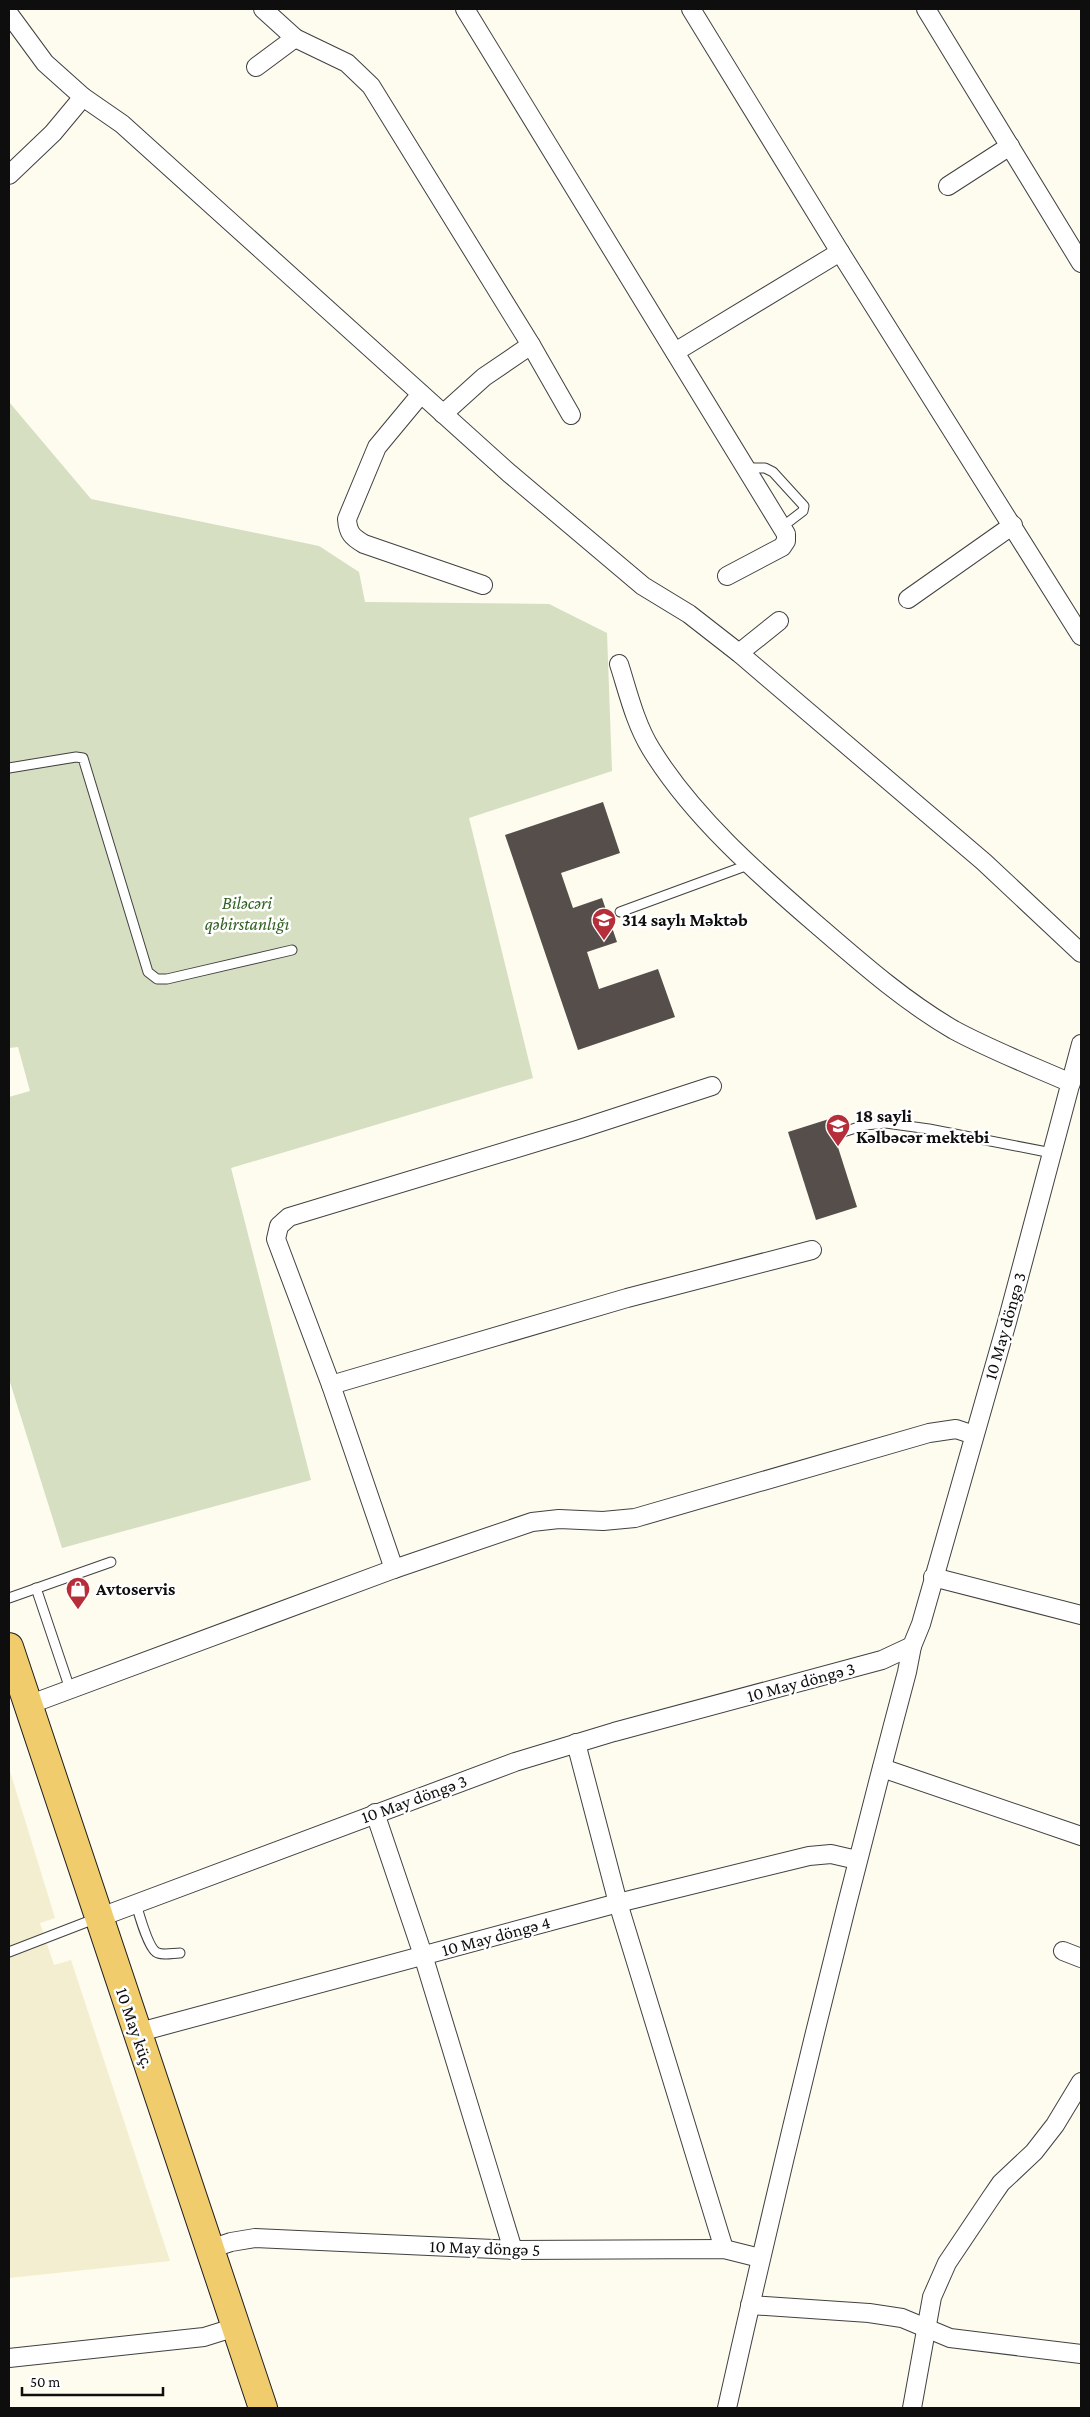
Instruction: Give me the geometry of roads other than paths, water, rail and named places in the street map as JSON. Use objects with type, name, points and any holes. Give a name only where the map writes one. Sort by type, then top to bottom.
[{"type":"main road","name":"10 May küç.","points":[[9,1648],[136,2033],[263,2408]]},
{"type":"street","points":[[263,9],[295,38],[347,63],[371,86],[531,345],[571,415]]},
{"type":"street","points":[[464,9],[786,534],[786,541],[782,548],[727,576]]},
{"type":"street","points":[[691,9],[840,252],[1081,636]]},
{"type":"street","points":[[926,9],[1081,263]]},
{"type":"street","points":[[9,14],[45,62],[84,97],[122,124],[353,330],[443,414],[643,586],[689,614],[739,653],[984,862],[1081,953]]},
{"type":"street","points":[[256,67],[295,38]]},
{"type":"street","points":[[9,175],[53,133],[84,97]]},
{"type":"street","points":[[948,186],[1010,146]]},
{"type":"street","points":[[674,352],[840,252]]},
{"type":"street","points":[[443,414],[484,378],[531,345]]},
{"type":"street","points":[[421,394],[377,448],[347,519],[348,531],[353,538],[364,544],[483,585]]},
{"type":"street","points":[[908,599],[1013,525]]},
{"type":"street","points":[[739,653],[779,621]]},
{"type":"street","points":[[619,664],[640,728],[651,749],[704,818],[748,865],[857,960],[905,998],[954,1030],[1071,1083]]},
{"type":"street","name":"10 May döngə 3","points":[[98,1918],[515,1762],[576,1743],[882,1660],[912,1646],[921,1624],[1007,1322],[1081,1044]]},
{"type":"street","points":[[394,1569],[331,1385],[276,1238],[279,1226],[289,1217],[580,1129],[712,1086]]},
{"type":"street","points":[[331,1385],[626,1298],[812,1250]]},
{"type":"street","points":[[28,1705],[394,1569],[532,1522],[558,1519],[603,1521],[635,1518],[929,1433],[956,1430],[974,1435]]},
{"type":"street","points":[[934,1577],[1081,1615]]},
{"type":"street","points":[[727,2408],[760,2258],[857,1860],[908,1672],[912,1646]]},
{"type":"street","points":[[576,1743],[618,1903],[724,2249]]},
{"type":"street","points":[[882,1768],[1081,1836]]},
{"type":"street","points":[[375,1813],[423,1956],[513,2250]]},
{"type":"street","name":"10 May döngə 4","points":[[136,2033],[618,1903],[809,1856],[831,1854],[857,1860]]},
{"type":"street","points":[[1063,1951],[1081,1958]]},
{"type":"street","points":[[912,2408],[932,2297],[947,2263],[990,2198],[1001,2184],[1034,2152],[1055,2125],[1081,2082]]},
{"type":"street","name":"10 May döngə 5","points":[[210,2250],[231,2242],[256,2238],[513,2250],[724,2249],[760,2258]]},
{"type":"street","points":[[750,2305],[869,2313],[902,2318],[950,2338],[984,2344],[1081,2354]]},
{"type":"street","points":[[9,2358],[195,2339],[236,2327]]},
{"type":"lane","points":[[746,468],[765,468],[773,472],[804,506],[803,511],[782,527]]},
{"type":"lane","points":[[9,768],[76,757],[83,758],[148,972],[157,979],[167,979],[292,950]]},
{"type":"lane","points":[[620,912],[748,865]]},
{"type":"lane","points":[[840,1134],[865,1125],[886,1123],[929,1129],[1052,1153]]},
{"type":"lane","points":[[9,1598],[111,1562]]},
{"type":"lane","points":[[36,1588],[70,1690]]},
{"type":"lane","points":[[136,1904],[151,1946],[155,1952],[163,1954],[180,1953]]},
{"type":"lane","points":[[9,1952],[98,1918]]},
{"type":"place","name":"314 saylı Məktəb","points":[[604,941]]},
{"type":"place","name":"18 sayli Kəlbəcər mektebi","points":[[838,1147]]},
{"type":"place","name":"Avtoservis","points":[[78,1610]]},
{"type":"park label","name":"Biləcəri qəbirstanlığı","points":[[247,913]]}]
